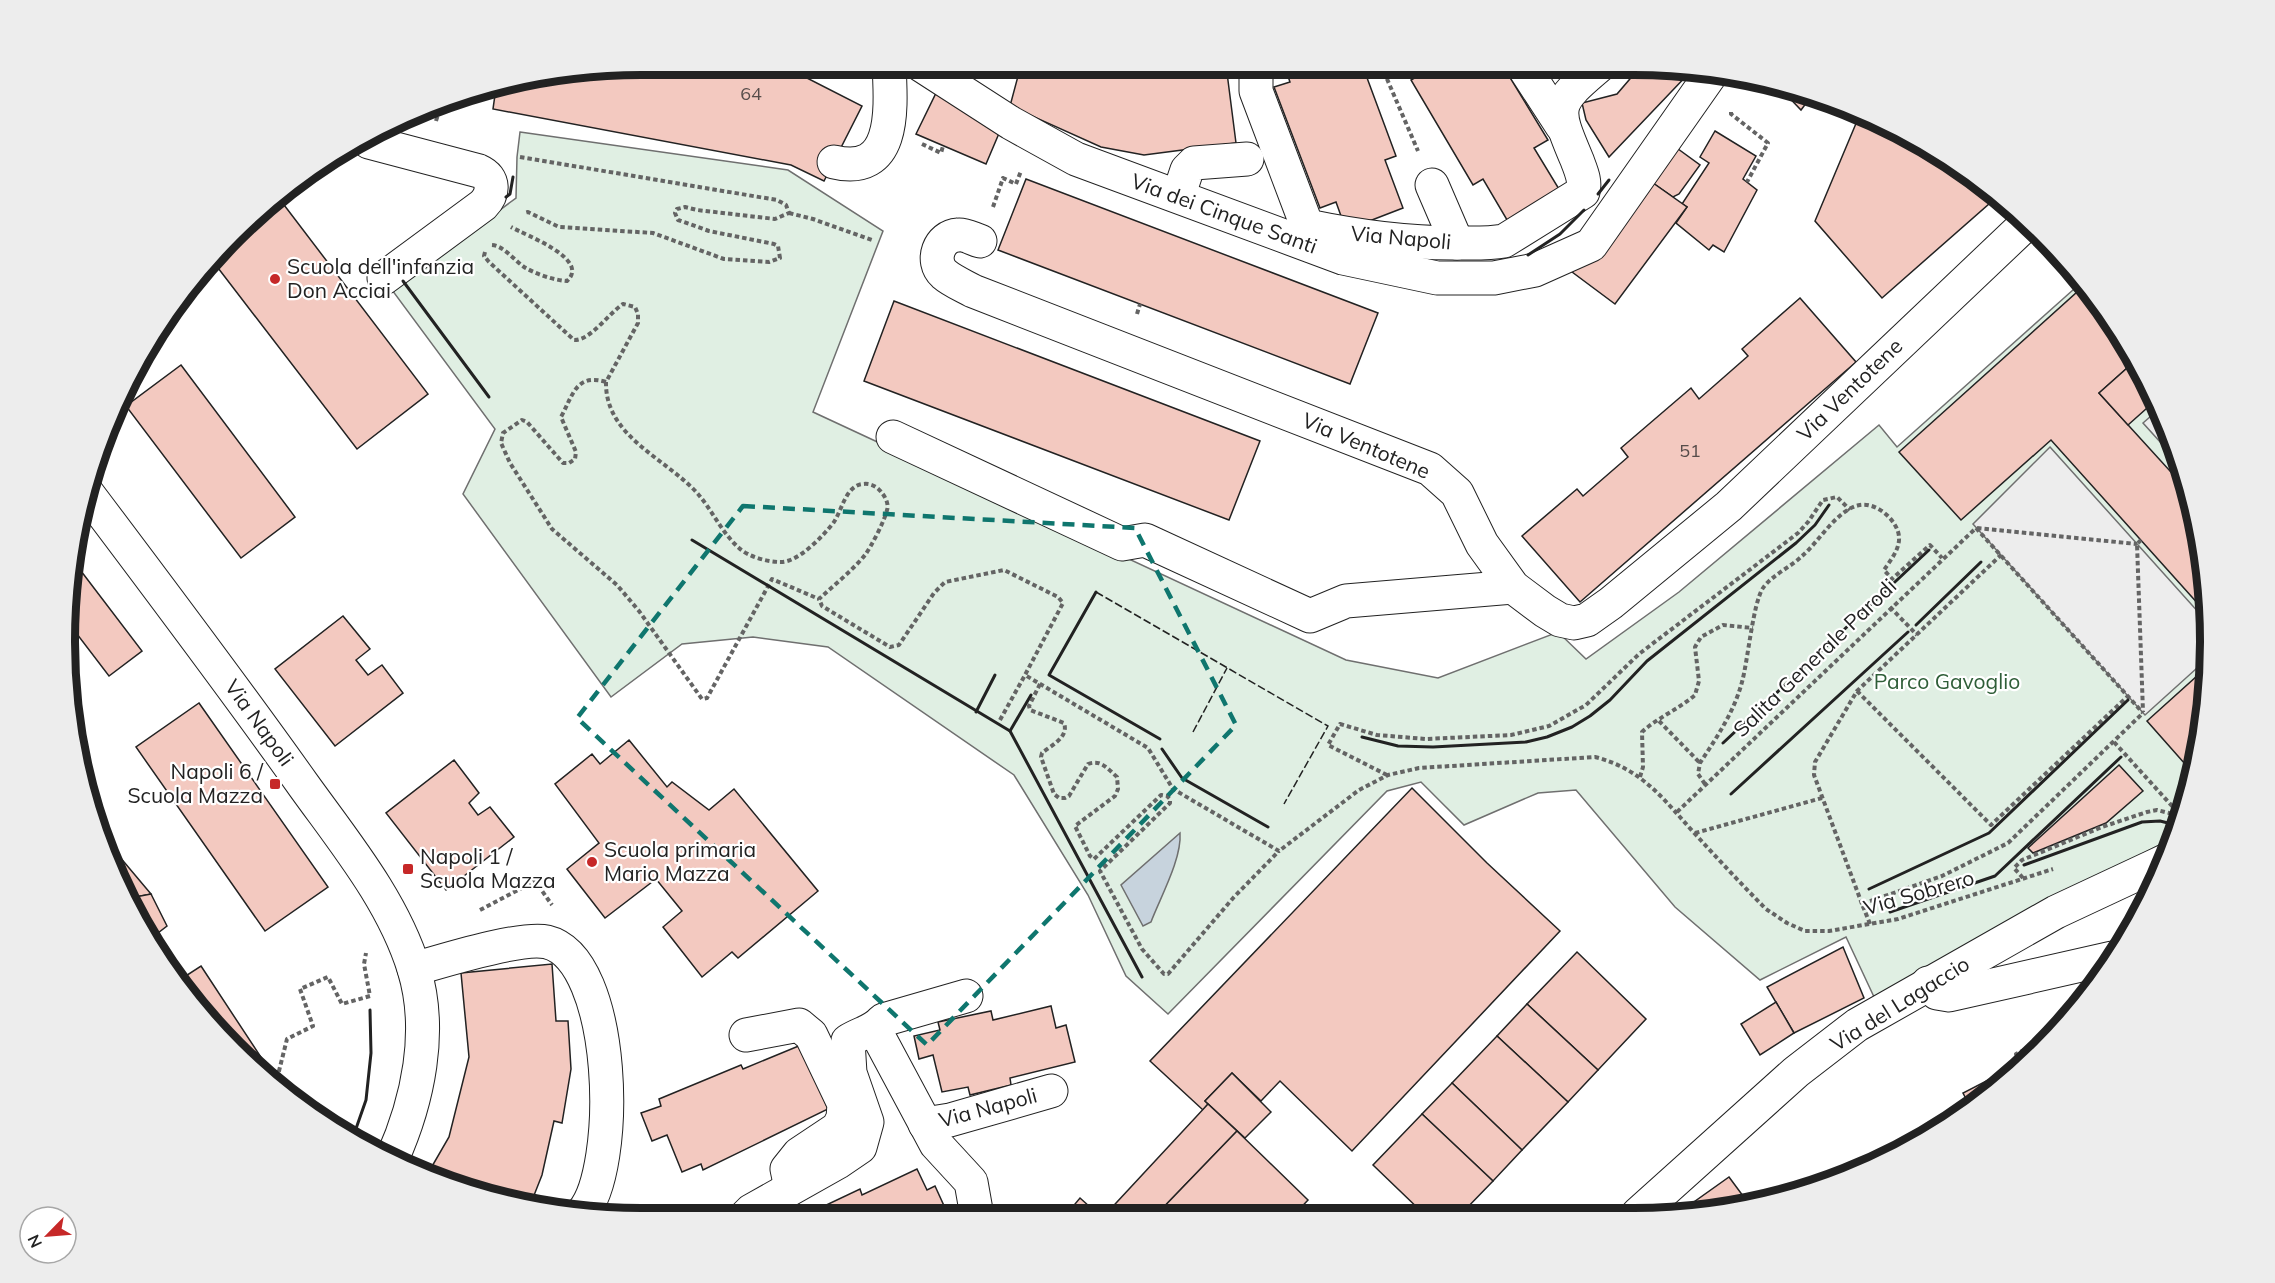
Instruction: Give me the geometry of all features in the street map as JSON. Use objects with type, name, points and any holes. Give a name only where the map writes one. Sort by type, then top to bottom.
[{"type":"street","points":[[834,162],[850,166],[863,164],[873,157],[882,144],[888,127],[890,110],[889,75]]},
{"type":"street","name":"Via dei Cinque Santi","points":[[947,75],[1011,123],[1076,159],[1343,258],[1437,278],[1494,278],[1535,270],[1591,244],[1707,80]]},
{"type":"street","name":"Via Napoli","points":[[950,75],[1007,109],[1096,152],[1306,226],[1367,238],[1490,243],[1504,241],[1578,197],[1583,192],[1585,184],[1562,126],[1529,75]]},
{"type":"street","points":[[1256,75],[1256,92],[1306,226]]},
{"type":"street","points":[[1562,126],[1562,105],[1574,87],[1588,75]]},
{"type":"street","points":[[373,143],[479,171],[488,178],[492,188],[491,196],[483,206],[384,278]]},
{"type":"street","points":[[1183,182],[1186,170],[1194,163],[1247,159]]},
{"type":"street","points":[[1432,185],[1457,243]]},
{"type":"street","name":"Via Ventotene","points":[[980,241],[962,235],[956,235],[944,241],[937,254],[937,261],[944,274],[973,291],[1430,469],[1457,493],[1482,544],[1513,587],[1560,620],[1574,623],[1587,620],[1611,603],[1729,506],[2021,229]]},
{"type":"street","points":[[893,436],[1122,544],[1145,540],[1310,616],[1346,601],[1513,587]]},
{"type":"street","name":"Via Napoli","points":[[93,500],[359,862],[396,926],[414,969],[422,1008],[416,1093],[405,1130],[395,1152]]},
{"type":"street","name":"Via del Lagaccio","points":[[1645,1208],[1796,1072],[1857,1025],[2056,912],[2153,866]]},
{"type":"street","points":[[414,969],[496,948],[546,942],[559,947],[577,964],[586,977],[599,1021],[605,1056],[607,1120],[598,1174],[587,1205]]},
{"type":"street","points":[[1928,983],[1937,993],[1948,995],[2102,960]]},
{"type":"street","points":[[759,1208],[860,1147],[867,1122],[850,1073],[848,1041],[857,1035],[875,1030],[883,1020],[966,996]]},
{"type":"street","points":[[746,1035],[799,1025],[812,1035],[844,1104],[843,1118],[838,1128],[799,1154],[787,1168],[791,1188]]},
{"type":"street","name":"Via Napoli","points":[[875,1030],[936,1144],[971,1182],[976,1208]]},
{"type":"street","name":"Via Napoli","points":[[925,1124],[950,1120],[1051,1091]]},
{"type":"path","points":[[1386,75],[1432,185]]},
{"type":"path","points":[[1714,81],[1732,104],[1731,114],[1768,143],[1747,182]]},
{"type":"path","points":[[921,143],[941,153],[943,146]]},
{"type":"path","points":[[980,241],[1004,178],[1016,184],[1024,162]]},
{"type":"path","points":[[789,213],[872,240]]},
{"type":"path","points":[[606,382],[595,378],[587,379],[579,384],[561,417],[576,452],[574,459],[569,463],[563,463],[527,422],[522,420],[503,433],[501,443],[510,463],[552,529],[617,585],[639,611],[702,699],[707,698],[772,579],[819,599]]},
{"type":"path","points":[[1388,775],[1328,745],[1340,724],[1377,735],[1426,739],[1511,735],[1549,726],[1586,705],[1639,654],[1798,533],[1822,500],[1837,497],[1850,510]]},
{"type":"path","points":[[1705,784],[1698,774],[1700,763],[1735,704],[1759,597],[1764,587],[1803,556],[1831,525],[1860,505],[1877,508],[1886,514],[1896,526],[1899,538],[1896,550],[1884,570],[1892,579],[1930,545],[1942,558]]},
{"type":"path","points":[[1862,904],[1942,876],[2008,843],[2143,713],[2139,542],[1976,528]]},
{"type":"path","points":[[1976,528],[2143,713]]},
{"type":"path","name":"Salita Generale Parodi","points":[[1677,812],[1890,607],[1976,528]]},
{"type":"path","points":[[1870,924],[1822,798],[1813,768],[1857,691],[2001,555]]},
{"type":"path","points":[[1890,607],[1917,635]]},
{"type":"path","points":[[1640,777],[1643,767],[1642,732],[1695,695],[1699,681],[1695,647],[1701,637],[1723,625],[1753,628]]},
{"type":"path","points":[[1000,720],[1025,675]]},
{"type":"path","points":[[1040,683],[1029,710],[1064,723],[1066,729],[1064,735],[1042,753],[1041,758],[1054,794],[1059,798],[1069,796],[1088,764],[1093,762],[1101,763],[1117,777],[1118,789],[1115,796],[1075,826],[1090,856],[1094,859],[1161,795],[1170,799],[1170,802],[1100,871],[1142,949],[1164,974],[1168,974],[1234,897],[1279,851]]},
{"type":"path","points":[[1857,691],[1991,825],[2128,696]]},
{"type":"path","points":[[1659,721],[1700,763]]},
{"type":"path","points":[[2114,742],[2174,810]]},
{"type":"path","points":[[1695,833],[1822,798]]},
{"type":"path","points":[[2023,878],[2014,868],[2022,860],[2124,819],[2157,810],[2173,815]]},
{"type":"path","name":"Via Sobrero","points":[[1677,812],[1766,909],[1787,923],[1805,931],[1817,932],[1870,924],[1930,910],[2062,866]]},
{"type":"path","points":[[279,1076],[287,1039],[313,1026],[300,989],[328,977],[342,1004],[370,996],[364,964],[367,948]]},
{"type":"path","points":[[2017,1057],[2016,1054],[2027,1049]]},
{"type":"highlighted area","points":[[743,506],[1135,528],[1236,725],[927,1045],[577,718]]},
{"type":"green space","name":"Parco Gavoglio","points":[[520,132],[788,170],[883,231],[813,412],[1346,660],[1438,678],[1558,632],[1586,659],[1679,592],[1879,425],[1897,447],[2075,288],[2105,327],[2124,358],[2157,425],[2181,495],[2195,568],[2200,642],[2195,715],[2181,788],[2163,843],[1875,999],[1846,937],[1760,980],[1675,907],[1576,790],[1538,793],[1464,825],[1421,782],[1387,791],[1168,1014],[1126,976],[1088,895],[1014,775],[828,647],[753,637],[682,644],[611,697],[463,494],[495,429],[392,290],[516,198]]},
{"type":"shaded area","points":[[2152,415],[2166,448],[2143,423]]},
{"type":"shaded area","points":[[2050,447],[2199,613],[2199,666],[2145,715],[1973,524]]},
{"type":"shaded area","points":[[1180,833],[1178,854],[1170,878],[1151,922],[1143,926],[1121,885]]},
{"type":"building","points":[[642,75],[790,75],[807,78],[862,106],[824,181],[791,165],[493,109],[495,94],[568,80]]},
{"type":"building","points":[[1018,75],[1227,75],[1236,143],[1144,155],[1101,147],[1010,106]]},
{"type":"building","points":[[1288,75],[1366,75],[1396,156],[1385,160],[1403,208],[1346,230],[1336,202],[1320,208],[1274,87],[1290,82]]},
{"type":"building","points":[[1420,75],[1508,75],[1548,140],[1534,148],[1562,194],[1510,225],[1483,179],[1473,185],[1411,80]]},
{"type":"building","points":[[1633,75],[1685,78],[1609,157],[1586,120],[1582,103],[1617,94]]},
{"type":"building","points":[[939,87],[1000,131],[986,164],[916,134]]},
{"type":"building","points":[[1788,96],[1807,102],[1801,110]]},
{"type":"building","points":[[1857,121],[1917,151],[1948,170],[1991,202],[1882,298],[1815,221]]},
{"type":"building","points":[[1715,131],[1756,156],[1743,179],[1757,190],[1724,252],[1713,245],[1709,250],[1676,223],[1687,207],[1682,204],[1709,163],[1700,157]]},
{"type":"building","points":[[1674,146],[1700,165],[1679,194],[1673,197],[1653,183]]},
{"type":"building","points":[[1026,179],[1378,313],[1350,384],[998,250]]},
{"type":"building","points":[[1653,183],[1687,207],[1615,304],[1564,266]]},
{"type":"building","points":[[283,204],[428,394],[357,449],[217,267],[241,241]]},
{"type":"building","points":[[2078,291],[2105,327],[2129,367],[2099,393],[2175,477],[2189,531],[2199,605],[2051,440],[1961,520],[1899,452]]},
{"type":"building","points":[[1800,298],[1856,362],[1580,602],[1522,536],[1577,489],[1583,496],[1628,457],[1621,448],[1691,388],[1699,399],[1748,356],[1742,349]]},
{"type":"building","points":[[894,301],[1260,441],[1229,520],[864,381]]},
{"type":"building","points":[[181,365],[295,517],[241,558],[127,406]]},
{"type":"building","points":[[2129,367],[2149,406],[2128,425],[2099,393]]},
{"type":"building","points":[[81,571],[142,651],[109,676],[77,634],[75,635]]},
{"type":"building","points":[[343,616],[370,649],[356,660],[368,675],[382,665],[403,693],[335,746],[275,669]]},
{"type":"building","points":[[2199,674],[2186,765],[2147,721]]},
{"type":"building","points":[[199,703],[328,887],[265,931],[136,747]]},
{"type":"building","points":[[629,740],[667,787],[672,782],[709,810],[734,789],[818,891],[738,958],[732,952],[702,977],[663,927],[682,911],[656,879],[605,918],[567,869],[599,843],[555,784],[592,754],[600,764]]},
{"type":"building","points":[[454,760],[479,793],[469,803],[478,815],[490,807],[514,837],[446,890],[386,813]]},
{"type":"building","points":[[2119,765],[2143,791],[2106,823],[2033,853],[2028,848]]},
{"type":"building","points":[[1412,788],[1487,863],[1560,931],[1352,1151],[1280,1081],[1261,1101],[1232,1073],[1205,1101],[1208,1104],[1203,1110],[1150,1061]]},
{"type":"building","points":[[116,852],[151,894],[136,897]]},
{"type":"building","points":[[151,894],[167,926],[157,934],[136,897]]},
{"type":"building","points":[[1843,947],[1864,998],[1794,1033],[1767,987]]},
{"type":"building","points":[[1577,952],[1646,1019],[1598,1070],[1527,1004]]},
{"type":"building","points":[[552,964],[556,1021],[568,1021],[571,1069],[562,1123],[554,1121],[542,1175],[533,1197],[495,1189],[431,1167],[449,1137],[469,1057],[461,973]]},
{"type":"building","points":[[201,966],[266,1065],[216,1015],[185,976]]},
{"type":"building","points":[[1776,1002],[1794,1033],[1760,1055],[1741,1024]]},
{"type":"building","points":[[1527,1004],[1598,1070],[1568,1102],[1497,1036]]},
{"type":"building","points":[[1051,1006],[1056,1028],[1066,1025],[1075,1062],[1010,1078],[1011,1085],[970,1095],[968,1087],[942,1092],[933,1055],[919,1059],[914,1036],[940,1030],[938,1022],[991,1011],[993,1020]]},
{"type":"building","points":[[1497,1036],[1568,1102],[1522,1150],[1452,1083]]},
{"type":"building","points":[[801,1045],[828,1109],[703,1170],[701,1164],[682,1172],[667,1135],[652,1141],[641,1113],[661,1106],[659,1099],[741,1065],[743,1069]]},
{"type":"building","points":[[1232,1073],[1271,1112],[1245,1138],[1205,1101]]},
{"type":"building","points":[[1996,1076],[1966,1099],[1963,1093]]},
{"type":"building","points":[[1452,1083],[1522,1150],[1493,1181],[1422,1114]]},
{"type":"building","points":[[1208,1104],[1237,1131],[1163,1208],[1111,1208]]},
{"type":"building","points":[[1422,1114],[1493,1181],[1467,1208],[1418,1208],[1373,1165]]},
{"type":"building","points":[[1237,1131],[1308,1200],[1301,1208],[1163,1208]]},
{"type":"building","points":[[917,1169],[927,1190],[935,1186],[945,1208],[820,1208],[860,1189],[862,1195]]},
{"type":"building","points":[[1729,1177],[1744,1197],[1707,1203],[1690,1205]]},
{"type":"building","points":[[1080,1198],[1091,1208],[1072,1208]]},
{"type":"fence","points":[[1096,592],[1328,726],[1284,804]]},
{"type":"fence","points":[[1193,732],[1227,668]]},
{"type":"wall","points":[[506,197],[510,194],[513,177]]},
{"type":"wall","points":[[1598,194],[1609,180]]},
{"type":"wall","points":[[1528,255],[1560,234],[1584,210]]},
{"type":"wall","points":[[403,281],[489,397]]},
{"type":"wall","points":[[1362,737],[1398,746],[1433,747],[1526,742],[1572,727],[1610,700],[1647,661],[1796,543],[1815,525],[1829,505]]},
{"type":"wall","points":[[692,540],[1010,731],[1142,977]]},
{"type":"wall","points":[[1723,743],[1929,550]]},
{"type":"wall","points":[[1916,625],[1981,562]]},
{"type":"wall","points":[[1096,592],[1049,675],[1160,739]]},
{"type":"wall","points":[[1731,794],[1908,632]]},
{"type":"wall","points":[[976,712],[995,675]]},
{"type":"wall","points":[[1010,731],[1031,695]]},
{"type":"wall","points":[[1869,889],[1989,833],[2128,700]]},
{"type":"wall","points":[[1162,749],[1182,778],[1268,827]]},
{"type":"wall","points":[[1890,912],[1995,876],[2121,757]]},
{"type":"wall","points":[[2024,865],[2142,822],[2160,821],[2170,824]]},
{"type":"wall","points":[[355,1130],[366,1100],[371,1053],[370,1010]]},
{"type":"place","name":"Scuola dell'infanzia Don Acciai","points":[[275,279]]},
{"type":"place","name":"Napoli 6 / Scuola Mazza","points":[[275,784]]},
{"type":"place","name":"Scuola primaria Mario Mazza","points":[[592,862]]},
{"type":"place","name":"Napoli 1 / Scuola Mazza","points":[[408,869]]}]
